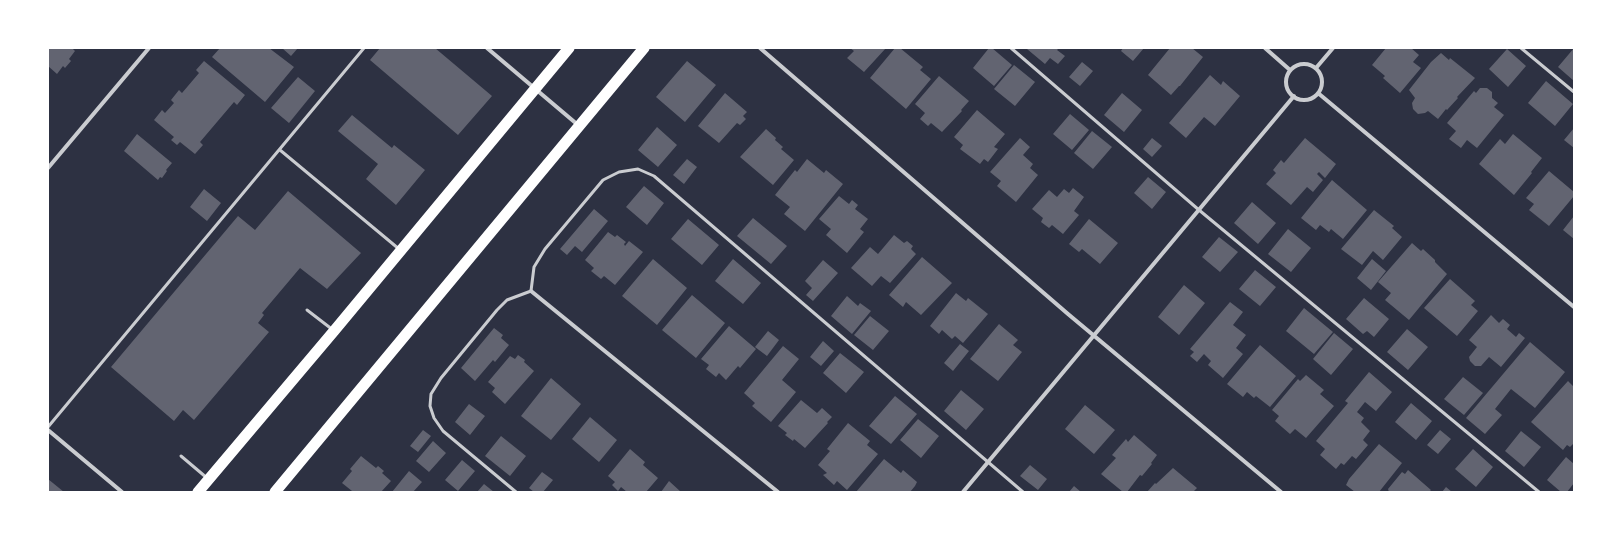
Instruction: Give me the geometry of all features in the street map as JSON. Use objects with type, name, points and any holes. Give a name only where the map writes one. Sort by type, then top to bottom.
[{"type":"highway","points":[[198,492],[569,48]]},
{"type":"highway","points":[[274,492],[644,48]]},
{"type":"street","points":[[48,168],[149,48]]},
{"type":"street","points":[[487,48],[579,126]]},
{"type":"street","points":[[760,48],[1094,335],[1281,492]]},
{"type":"street","points":[[1265,48],[1290,70]]},
{"type":"street","points":[[1316,68],[1333,48]]},
{"type":"street","points":[[1306,64],[1316,68],[1322,77],[1321,88],[1318,93],[1309,99],[1304,100],[1294,96],[1287,87],[1286,81],[1290,70],[1295,66],[1306,64]]},
{"type":"street","points":[[1318,93],[1574,307]]},
{"type":"street","points":[[963,492],[1294,96]]},
{"type":"street","points":[[531,290],[778,492]]},
{"type":"street","points":[[48,429],[122,492]]},
{"type":"lane","points":[[48,429],[364,48]]},
{"type":"lane","points":[[1011,48],[1199,210],[1539,492]]},
{"type":"lane","points":[[1521,48],[1574,92]]},
{"type":"lane","points":[[280,150],[400,250]]},
{"type":"lane","points":[[516,492],[443,431],[434,418],[430,406],[431,394],[441,378],[497,310],[507,300],[531,290],[534,267],[545,249],[603,180],[620,172],[638,169],[654,176],[1023,492]]},
{"type":"lane","points":[[307,310],[334,331]]},
{"type":"lane","points":[[181,456],[209,479]]},
{"type":"building","points":[[48,48],[72,48],[75,51],[69,59],[71,61],[65,68],[63,66],[57,74],[48,66]]},
{"type":"building","points":[[220,48],[269,48],[294,67],[265,102],[212,57]]},
{"type":"building","points":[[282,48],[298,48],[291,56]]},
{"type":"building","points":[[380,48],[435,48],[492,96],[458,135],[370,60]]},
{"type":"building","points":[[850,48],[886,48],[864,72],[847,58],[854,51]]},
{"type":"building","points":[[895,48],[900,48],[923,67],[920,70],[931,79],[906,109],[870,78]]},
{"type":"building","points":[[989,48],[992,48],[1012,65],[994,86],[973,68]]},
{"type":"building","points":[[1059,48],[1057,50],[1065,56],[1058,64],[1050,58],[1045,64],[1027,49]]},
{"type":"building","points":[[1123,48],[1144,48],[1133,61],[1121,51]]},
{"type":"building","points":[[1170,48],[1192,48],[1203,57],[1171,95],[1148,75]]},
{"type":"building","points":[[1386,48],[1411,48],[1419,55],[1413,62],[1421,68],[1400,93],[1383,78],[1385,76],[1372,65]]},
{"type":"building","points":[[1574,48],[1574,81],[1558,67]]},
{"type":"building","points":[[1507,49],[1526,66],[1508,87],[1489,69]]},
{"type":"building","points":[[1441,53],[1449,60],[1450,58],[1475,78],[1438,119],[1428,111],[1418,114],[1413,109],[1412,103],[1415,98],[1409,90],[1431,62]]},
{"type":"building","points":[[204,61],[245,95],[237,105],[234,102],[200,142],[203,145],[195,154],[180,142],[177,145],[171,140],[174,137],[154,120],[162,110],[165,113],[174,103],[171,100],[179,90],[182,93],[199,73],[196,70]]},
{"type":"building","points":[[687,61],[716,85],[685,122],[656,97]]},
{"type":"building","points":[[1082,62],[1093,71],[1080,86],[1069,77]]},
{"type":"building","points":[[1014,65],[1035,82],[1015,106],[994,89]]},
{"type":"building","points":[[1210,75],[1221,85],[1223,81],[1240,96],[1215,126],[1204,117],[1186,138],[1169,123]]},
{"type":"building","points":[[939,76],[969,101],[961,110],[962,111],[942,132],[931,123],[928,126],[920,119],[925,113],[915,104]]},
{"type":"building","points":[[298,77],[315,91],[289,123],[271,108]]},
{"type":"building","points":[[1546,81],[1573,104],[1555,126],[1528,103]]},
{"type":"building","points":[[1480,88],[1487,88],[1492,92],[1492,98],[1498,103],[1494,107],[1504,115],[1477,148],[1467,140],[1461,148],[1449,139],[1456,131],[1447,123],[1474,91],[1476,93]]},
{"type":"building","points":[[725,93],[747,112],[743,116],[746,119],[740,125],[737,123],[719,143],[698,126]]},
{"type":"building","points":[[1122,93],[1142,110],[1124,132],[1104,115]]},
{"type":"building","points":[[977,110],[1005,134],[994,147],[998,149],[988,162],[984,159],[980,164],[960,149],[963,145],[954,137]]},
{"type":"building","points":[[1070,114],[1089,130],[1072,150],[1053,134]]},
{"type":"building","points":[[352,115],[392,148],[394,145],[425,170],[396,205],[366,179],[378,164],[338,131]]},
{"type":"building","points":[[657,127],[677,145],[658,167],[638,150]]},
{"type":"building","points":[[1574,128],[1574,148],[1564,140]]},
{"type":"building","points":[[766,129],[783,147],[781,149],[794,160],[773,185],[740,157]]},
{"type":"building","points":[[1092,131],[1112,147],[1093,169],[1074,153]]},
{"type":"building","points":[[137,134],[172,163],[162,178],[160,177],[158,180],[124,151]]},
{"type":"building","points":[[1513,134],[1542,158],[1514,195],[1479,164],[1500,139],[1505,144]]},
{"type":"building","points":[[1020,138],[1030,147],[1023,155],[1033,164],[1030,168],[1038,175],[1016,202],[997,186],[1001,181],[990,172]]},
{"type":"building","points":[[1152,138],[1162,146],[1152,157],[1143,149]]},
{"type":"building","points":[[1305,138],[1336,164],[1325,178],[1319,172],[1317,174],[1323,180],[1313,192],[1307,187],[1291,205],[1266,184],[1276,173],[1273,170],[1281,160],[1284,163]]},
{"type":"building","points":[[687,159],[697,167],[684,184],[673,175]]},
{"type":"building","points":[[807,159],[824,173],[826,170],[843,184],[805,231],[784,214],[790,207],[775,195],[795,170],[797,172]]},
{"type":"building","points":[[1549,171],[1574,192],[1574,196],[1549,226],[1529,210],[1534,204],[1526,198]]},
{"type":"building","points":[[1148,177],[1166,192],[1152,209],[1134,193]]},
{"type":"building","points":[[1332,180],[1367,210],[1343,239],[1331,229],[1329,232],[1320,225],[1316,230],[1301,218]]},
{"type":"building","points":[[644,186],[664,203],[647,225],[626,207]]},
{"type":"building","points":[[1073,188],[1084,197],[1074,211],[1079,215],[1063,234],[1052,225],[1049,228],[1041,222],[1043,218],[1032,209],[1049,190],[1057,197],[1064,189],[1069,193]]},
{"type":"building","points":[[204,189],[221,203],[207,221],[190,207]]},
{"type":"building","points":[[288,191],[361,253],[327,289],[300,268],[262,313],[264,315],[258,323],[269,332],[194,420],[183,410],[174,421],[111,367],[238,216],[255,230]]},
{"type":"building","points":[[839,196],[849,204],[852,200],[858,205],[855,209],[868,219],[860,229],[864,232],[847,253],[826,235],[831,229],[819,219]]},
{"type":"building","points":[[1252,202],[1276,223],[1258,244],[1234,223]]},
{"type":"building","points":[[594,209],[608,221],[582,252],[575,246],[567,255],[560,249]]},
{"type":"building","points":[[1374,210],[1394,226],[1392,228],[1402,237],[1383,260],[1373,251],[1362,265],[1341,249]]},
{"type":"building","points":[[1574,216],[1574,239],[1563,230]]},
{"type":"building","points":[[753,218],[787,246],[771,264],[737,236]]},
{"type":"building","points":[[688,219],[719,245],[702,265],[671,239]]},
{"type":"building","points":[[1089,219],[1118,243],[1100,264],[1082,249],[1079,252],[1069,244]]},
{"type":"building","points":[[1288,229],[1311,248],[1291,272],[1268,254]]},
{"type":"building","points":[[608,232],[615,237],[617,235],[626,242],[624,244],[625,246],[629,241],[643,252],[615,285],[604,276],[601,279],[591,271],[594,268],[585,260]]},
{"type":"building","points":[[894,235],[904,243],[907,241],[913,246],[911,249],[916,254],[890,283],[881,276],[872,286],[851,268],[870,247],[878,254]]},
{"type":"building","points":[[1219,237],[1238,252],[1220,272],[1202,257]]},
{"type":"building","points":[[1412,243],[1421,251],[1423,249],[1447,274],[1409,320],[1385,300],[1391,293],[1378,282]]},
{"type":"building","points":[[922,257],[952,283],[921,315],[906,302],[903,307],[889,295]]},
{"type":"building","points":[[653,259],[687,288],[657,325],[622,296]]},
{"type":"building","points":[[733,259],[761,283],[743,304],[715,281]]},
{"type":"building","points":[[1372,259],[1386,271],[1371,290],[1357,278]]},
{"type":"building","points":[[823,260],[838,273],[813,301],[806,295],[812,288],[805,281]]},
{"type":"building","points":[[1255,270],[1276,287],[1260,306],[1239,289]]},
{"type":"building","points":[[1450,279],[1475,301],[1471,305],[1478,311],[1457,336],[1424,308]]},
{"type":"building","points":[[1184,285],[1205,303],[1179,335],[1158,317]]},
{"type":"building","points":[[956,293],[966,301],[968,298],[988,314],[963,343],[955,336],[952,339],[942,330],[939,334],[930,326]]},
{"type":"building","points":[[692,295],[725,323],[696,358],[662,330]]},
{"type":"building","points":[[847,296],[858,306],[860,303],[871,311],[852,334],[831,316]]},
{"type":"building","points":[[1364,298],[1389,319],[1374,337],[1367,331],[1363,334],[1346,319]]},
{"type":"building","points":[[1230,302],[1243,312],[1233,325],[1246,335],[1236,348],[1243,354],[1223,378],[1208,365],[1211,361],[1204,354],[1197,362],[1190,356],[1194,352],[1190,349]]},
{"type":"building","points":[[1304,308],[1333,332],[1314,354],[1286,331]]},
{"type":"building","points":[[1491,315],[1499,323],[1503,319],[1510,325],[1507,329],[1516,337],[1519,333],[1525,338],[1501,367],[1489,357],[1481,366],[1475,366],[1470,361],[1469,357],[1477,347],[1469,340]]},
{"type":"building","points":[[870,316],[889,331],[873,350],[854,335]]},
{"type":"building","points":[[999,324],[1018,340],[1013,345],[1022,352],[998,381],[970,359]]},
{"type":"building","points":[[729,326],[756,349],[740,368],[738,366],[726,380],[719,373],[716,377],[706,369],[709,365],[701,359]]},
{"type":"building","points":[[494,328],[503,335],[501,338],[509,345],[495,362],[493,360],[475,381],[461,368]]},
{"type":"building","points":[[1407,329],[1428,347],[1408,370],[1387,352]]},
{"type":"building","points":[[768,331],[779,340],[767,356],[755,347]]},
{"type":"building","points":[[1334,333],[1353,349],[1331,375],[1313,359]]},
{"type":"building","points":[[823,341],[834,351],[821,366],[810,357]]},
{"type":"building","points":[[1530,342],[1565,372],[1535,408],[1511,389],[1495,409],[1502,415],[1485,434],[1466,418]]},
{"type":"building","points":[[960,344],[969,351],[953,371],[944,363]]},
{"type":"building","points":[[1260,345],[1296,376],[1270,407],[1256,396],[1254,398],[1247,392],[1243,397],[1227,384]]},
{"type":"building","points":[[783,346],[799,359],[782,380],[796,392],[771,422],[752,406],[755,403],[744,393]]},
{"type":"building","points":[[840,353],[864,372],[846,393],[823,373]]},
{"type":"building","points":[[518,355],[525,360],[524,362],[534,371],[505,404],[492,392],[495,388],[488,382],[510,356],[515,359]]},
{"type":"building","points":[[1369,372],[1392,392],[1376,411],[1365,402],[1357,412],[1364,418],[1361,422],[1370,431],[1363,440],[1368,445],[1356,459],[1352,456],[1344,465],[1341,463],[1336,469],[1320,455],[1325,449],[1316,441],[1348,403],[1345,401]]},
{"type":"building","points":[[1306,375],[1324,390],[1320,394],[1334,406],[1306,438],[1295,429],[1290,434],[1275,421],[1279,416],[1272,410],[1298,379],[1300,381]]},
{"type":"building","points":[[1463,377],[1483,393],[1464,415],[1444,399]]},
{"type":"building","points":[[551,378],[581,404],[551,440],[521,416]]},
{"type":"building","points":[[1568,381],[1574,387],[1574,443],[1570,447],[1567,445],[1563,450],[1531,422]]},
{"type":"building","points":[[961,390],[984,409],[966,430],[944,411]]},
{"type":"building","points":[[895,396],[917,414],[891,444],[869,426]]},
{"type":"building","points":[[801,400],[817,413],[822,408],[832,417],[805,448],[794,439],[793,441],[785,435],[787,433],[778,426]]},
{"type":"building","points":[[1411,403],[1432,421],[1416,440],[1395,422]]},
{"type":"building","points":[[469,404],[485,416],[470,435],[455,422]]},
{"type":"building","points":[[1085,405],[1115,430],[1094,454],[1065,429]]},
{"type":"building","points":[[590,417],[617,440],[599,462],[572,439]]},
{"type":"building","points":[[918,419],[939,436],[921,458],[900,440]]},
{"type":"building","points":[[848,423],[870,441],[867,445],[878,454],[847,490],[837,481],[834,485],[823,475],[827,473],[818,465],[830,451],[827,449]]},
{"type":"building","points":[[423,430],[431,436],[418,452],[410,446]]},
{"type":"building","points":[[1440,430],[1451,439],[1438,454],[1427,445]]},
{"type":"building","points":[[1521,431],[1541,447],[1524,467],[1505,451]]},
{"type":"building","points":[[1134,435],[1157,455],[1142,476],[1140,475],[1127,492],[1123,492],[1101,474],[1116,458],[1112,455],[1126,439],[1128,442]]},
{"type":"building","points":[[501,436],[526,456],[510,476],[485,456]]},
{"type":"building","points":[[433,441],[446,453],[429,472],[416,461]]},
{"type":"building","points":[[1379,444],[1402,463],[1379,492],[1355,492],[1346,485],[1349,479]]},
{"type":"building","points":[[630,449],[645,462],[643,465],[658,478],[646,492],[627,492],[621,487],[618,491],[612,485],[615,482],[608,476]]},
{"type":"building","points":[[1473,449],[1493,467],[1476,487],[1455,469]]},
{"type":"building","points":[[361,456],[376,468],[378,466],[384,471],[382,473],[391,481],[381,492],[351,492],[352,491],[342,483],[352,471],[350,469]]},
{"type":"building","points":[[1566,457],[1574,464],[1574,483],[1567,492],[1561,492],[1547,480]]},
{"type":"building","points":[[884,459],[901,473],[903,470],[917,482],[910,492],[856,492]]},
{"type":"building","points":[[462,460],[475,471],[458,491],[445,480]]},
{"type":"building","points":[[1030,465],[1047,479],[1038,490],[1020,476]]},
{"type":"building","points":[[1173,468],[1197,488],[1193,492],[1147,492],[1155,483],[1156,484]]},
{"type":"building","points":[[1408,470],[1431,490],[1429,492],[1389,492],[1388,489],[1402,472],[1405,474]]},
{"type":"building","points":[[409,471],[422,482],[413,492],[392,492]]},
{"type":"building","points":[[542,472],[553,480],[543,492],[534,492],[529,488]]},
{"type":"building","points":[[48,479],[64,492],[48,492]]},
{"type":"building","points":[[669,481],[681,492],[661,492]]},
{"type":"building","points":[[484,484],[494,492],[477,492]]},
{"type":"building","points":[[1074,486],[1081,492],[1069,492]]},
{"type":"building","points":[[1446,487],[1452,492],[1442,492]]}]
